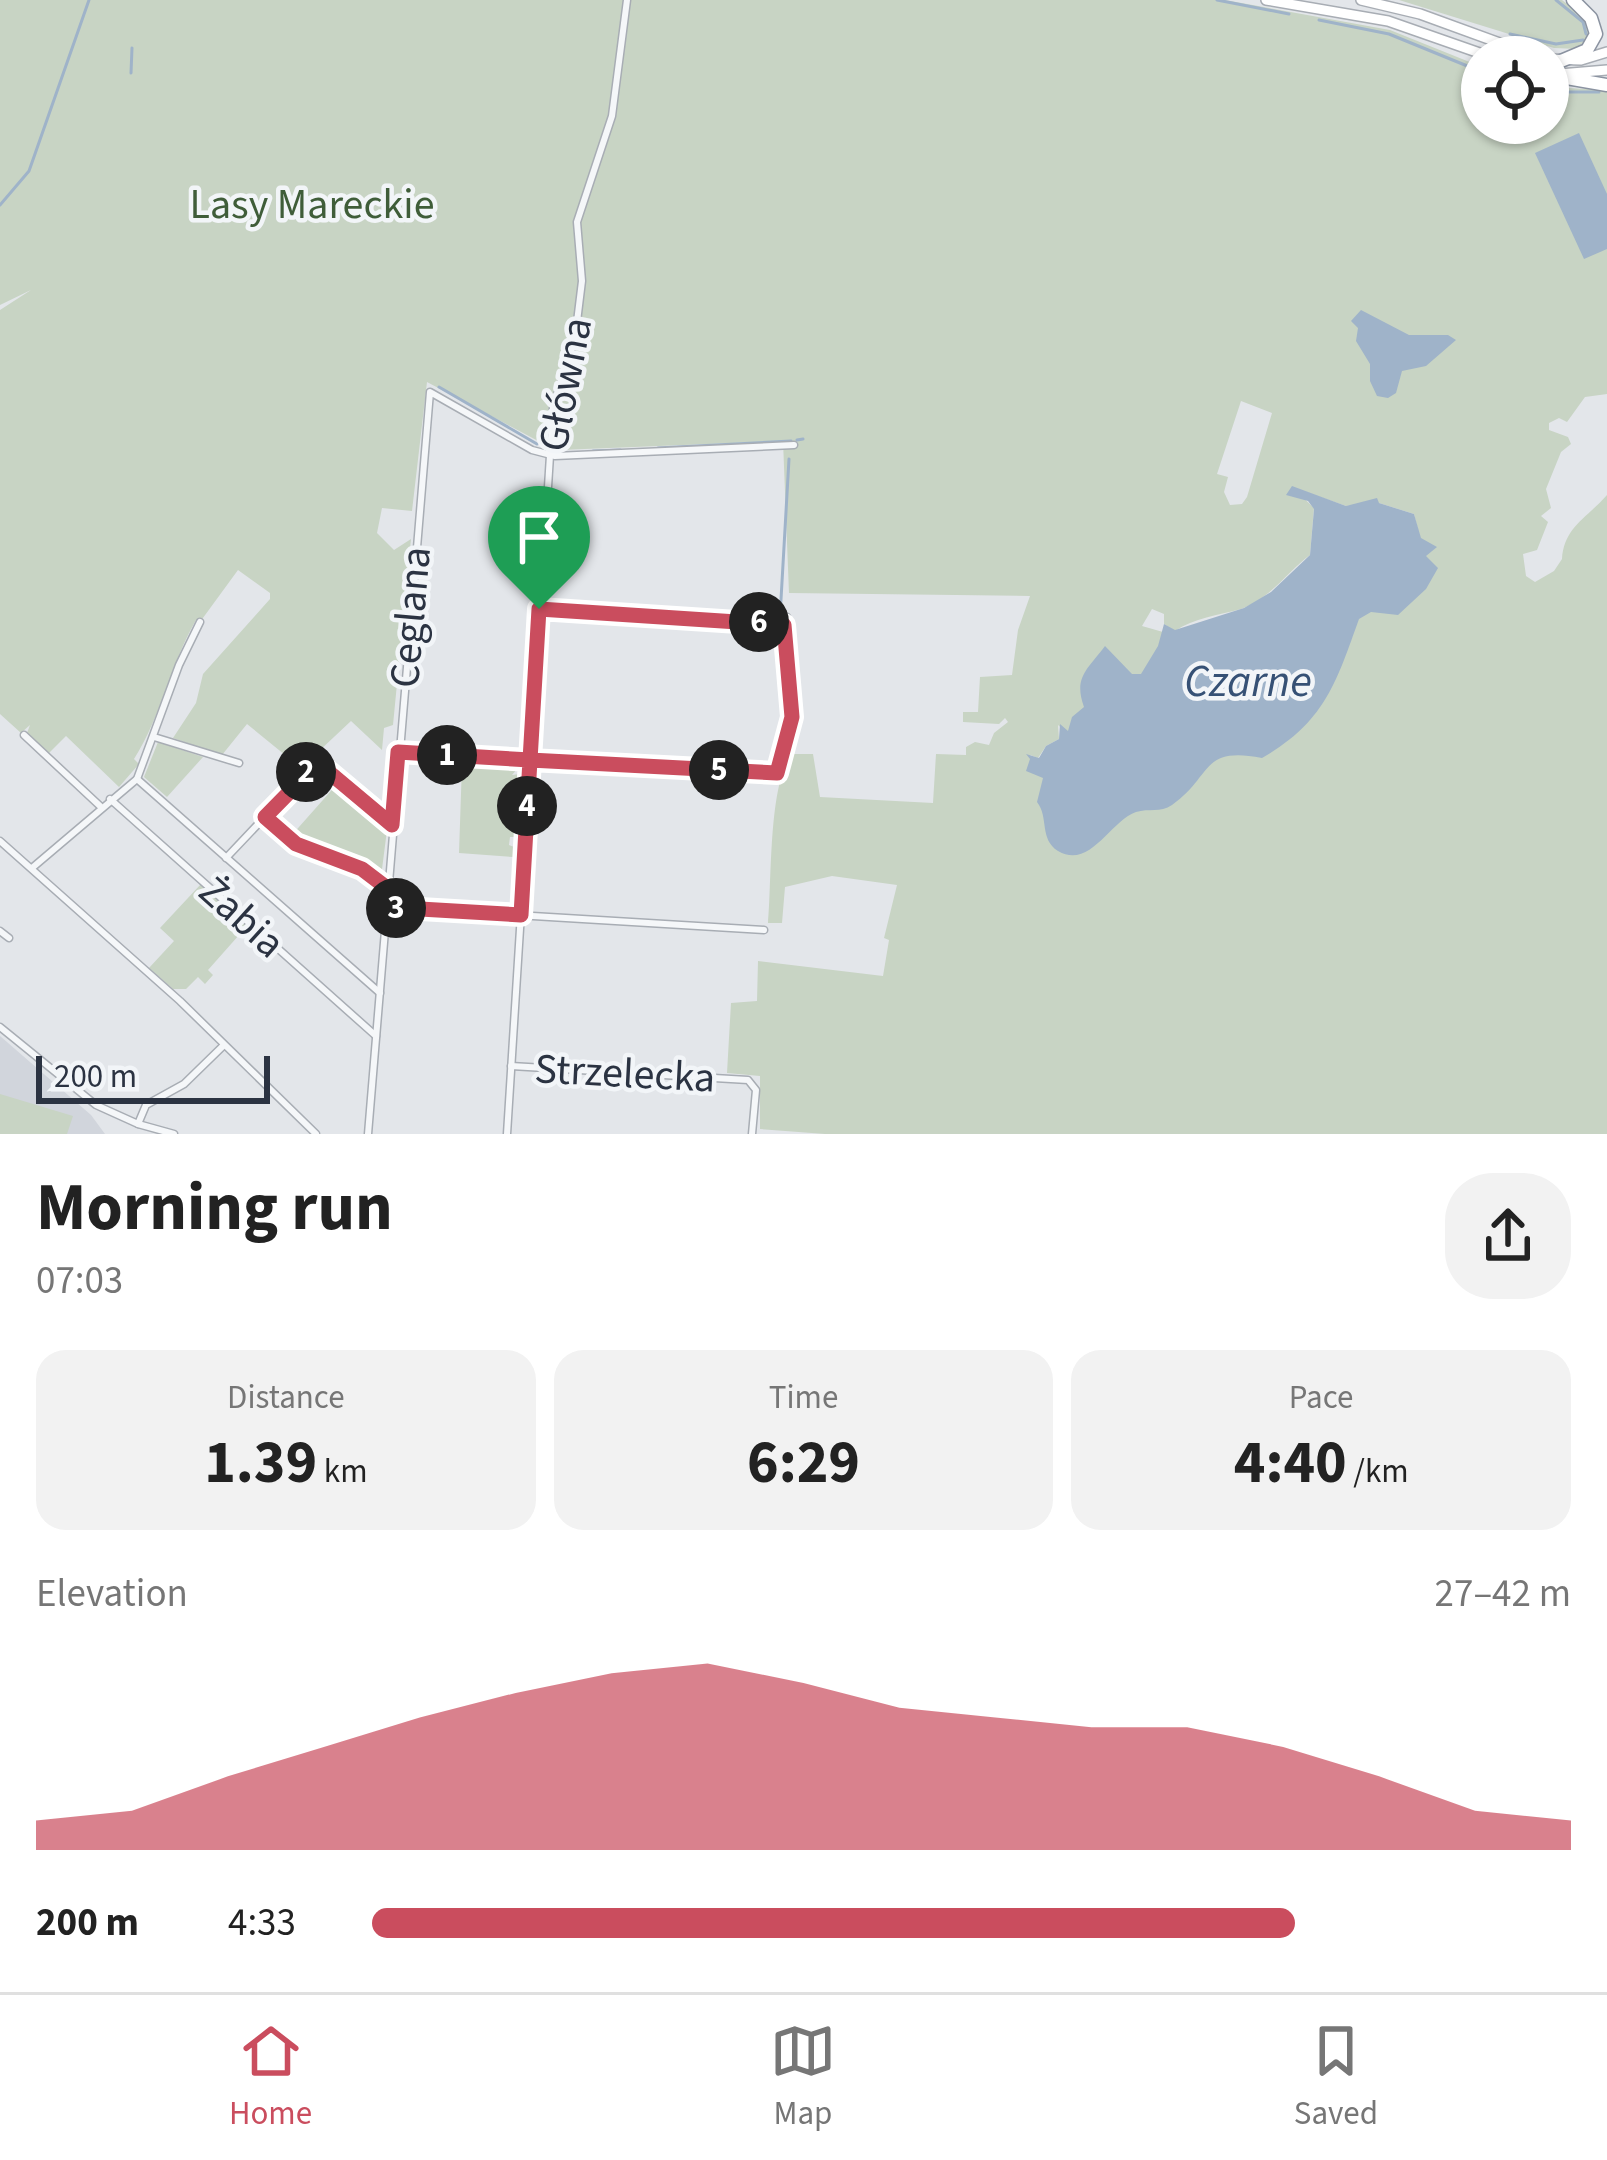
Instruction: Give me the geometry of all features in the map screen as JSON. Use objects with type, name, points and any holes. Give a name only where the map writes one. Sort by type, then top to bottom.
[{"type":"highway","points":[[1573,0],[1607,23]]},
{"type":"highway","points":[[1569,56],[1587,50],[1596,34],[1592,18],[1573,0]]},
{"type":"highway","points":[[1569,79],[1607,85]]},
{"type":"main road","points":[[1266,0],[1388,21],[1461,47]]},
{"type":"main road","points":[[1361,0],[1420,14],[1480,36]]},
{"type":"main road","points":[[1569,58],[1607,52]]},
{"type":"main road","points":[[1569,74],[1607,70]]},
{"type":"street","name":"Główna","points":[[507,1134],[555,395],[578,321],[582,280],[577,222],[612,116],[627,0]]},
{"type":"street","name":"Ceglana","points":[[368,1134],[428,402],[433,389],[532,449],[549,454]]},
{"type":"street","points":[[549,454],[794,445]]},
{"type":"street","points":[[398,752],[777,773],[792,717],[785,621],[539,609]]},
{"type":"street","points":[[32,868],[137,778],[178,665],[200,622]]},
{"type":"street","points":[[24,735],[100,806]]},
{"type":"street","points":[[154,737],[239,763]]},
{"type":"street","points":[[226,858],[312,766],[320,764],[392,825]]},
{"type":"street","points":[[137,778],[380,993]]},
{"type":"street","name":"Żabia","points":[[110,799],[376,1036]]},
{"type":"street","points":[[265,817],[296,844],[362,869],[387,888]]},
{"type":"street","points":[[0,841],[316,1134]]},
{"type":"street","points":[[386,907],[764,930]]},
{"type":"street","points":[[0,931],[9,938]]},
{"type":"street","points":[[0,1027],[96,1105],[174,1134]]},
{"type":"street","points":[[138,1124],[150,1100],[184,1084],[224,1045]]},
{"type":"street","name":"Strzelecka","points":[[511,1066],[739,1078],[752,1082],[756,1090],[752,1134]]},
{"type":"shaded area","points":[[0,1036],[91,1115],[105,1134],[0,1134]]},
{"type":"green space","name":"Lasy Mareckie","points":[[0,0],[1225,0],[1390,30],[1461,59],[1461,144],[1569,144],[1569,88],[1607,90],[1607,394],[1585,397],[1567,422],[1559,418],[1549,423],[1549,430],[1568,437],[1571,444],[1561,452],[1546,489],[1551,508],[1541,516],[1548,522],[1537,550],[1523,554],[1526,576],[1535,582],[1554,571],[1572,531],[1607,495],[1607,1134],[825,1134],[760,1129],[760,1076],[727,1073],[731,1003],[757,1001],[758,961],[883,976],[889,940],[884,938],[897,885],[832,876],[785,887],[782,923],[768,923],[775,808],[785,767],[793,754],[813,754],[820,797],[933,803],[936,754],[966,755],[966,747],[975,742],[989,745],[994,733],[1008,722],[1005,718],[999,724],[963,722],[963,712],[978,712],[980,677],[1012,675],[1018,630],[1030,596],[789,593],[783,441],[560,450],[554,440],[540,442],[427,382],[412,511],[382,508],[377,533],[394,550],[411,539],[393,725],[384,728],[382,750],[351,721],[301,768],[247,724],[222,755],[173,738],[196,703],[203,674],[270,599],[270,593],[238,570],[200,622],[196,620],[134,759],[139,764],[119,787],[66,736],[49,753],[27,733],[30,725],[21,733],[0,714],[0,310],[31,290],[0,305]],"holes":[[[1241,401],[1272,413],[1247,497],[1242,504],[1230,505],[1224,492],[1228,477],[1217,474]],[[1292,487],[1346,506],[1379,503],[1414,514],[1420,538],[1428,545],[1337,641],[1033,760],[1030,755],[1038,758],[1059,739],[1058,725],[1067,733],[1159,666],[1163,632],[1142,626],[1152,609],[1164,614],[1164,624],[1175,631],[1241,609],[1270,592],[1310,555],[1314,508]]]},
{"type":"green space","points":[[1399,0],[1562,0],[1583,16],[1589,36],[1577,49],[1569,49],[1569,36],[1515,36]]},
{"type":"green space","points":[[158,742],[203,757],[167,797],[144,777]]},
{"type":"green space","points":[[462,764],[518,768],[512,775],[520,774],[514,837],[509,845],[514,847],[513,857],[459,853]]},
{"type":"green space","points":[[338,783],[387,830],[381,877],[291,836]]},
{"type":"green space","points":[[201,884],[247,926],[208,970],[213,975],[205,984],[198,977],[186,989],[173,989],[149,968],[174,941],[160,928]]},
{"type":"green space","points":[[0,1094],[73,1116],[67,1134],[0,1134]]},
{"type":"water","points":[[1579,133],[1607,194],[1607,249],[1584,259],[1535,153],[1555,144],[1569,144],[1569,138]]},
{"type":"water","points":[[1361,310],[1409,335],[1448,335],[1456,340],[1426,366],[1402,371],[1396,393],[1388,398],[1377,396],[1370,381],[1370,364],[1356,341],[1358,328],[1351,321]]},
{"type":"water","name":"Czarne","points":[[1292,486],[1346,506],[1377,498],[1379,503],[1414,514],[1421,538],[1437,547],[1426,556],[1438,568],[1426,589],[1398,615],[1371,612],[1359,619],[1326,699],[1283,744],[1262,758],[1242,755],[1217,760],[1172,805],[1126,817],[1080,854],[1058,851],[1048,840],[1037,802],[1043,778],[1026,771],[1030,759],[1026,754],[1039,758],[1046,746],[1059,739],[1060,724],[1068,731],[1072,717],[1084,707],[1080,688],[1084,674],[1105,646],[1132,674],[1141,674],[1158,646],[1164,624],[1175,630],[1244,608],[1271,592],[1310,555],[1314,509],[1308,501],[1286,495]]},
{"type":"waterway","points":[[0,205],[29,171],[89,0]]},
{"type":"waterway","points":[[1217,0],[1289,14]]},
{"type":"waterway","points":[[1556,0],[1583,22],[1586,34]]},
{"type":"waterway","points":[[1319,20],[1389,34],[1461,63]]},
{"type":"waterway","points":[[1510,34],[1556,44],[1583,40]]},
{"type":"waterway","points":[[131,73],[132,48]]},
{"type":"waterway","points":[[1569,92],[1599,92]]},
{"type":"waterway","points":[[439,387],[537,444]]},
{"type":"waterway","points":[[797,440],[803,439]]},
{"type":"waterway","points":[[658,448],[791,441]]},
{"type":"waterway","points":[[593,451],[620,450]]},
{"type":"waterway","points":[[780,617],[789,459]]},
{"type":"route","points":[[539,609],[530,760],[398,752],[392,825],[318,763],[265,817],[296,844],[375,877],[387,888],[386,907],[521,915],[530,760],[777,773],[792,717],[792,674],[784,625],[539,609]]}]
